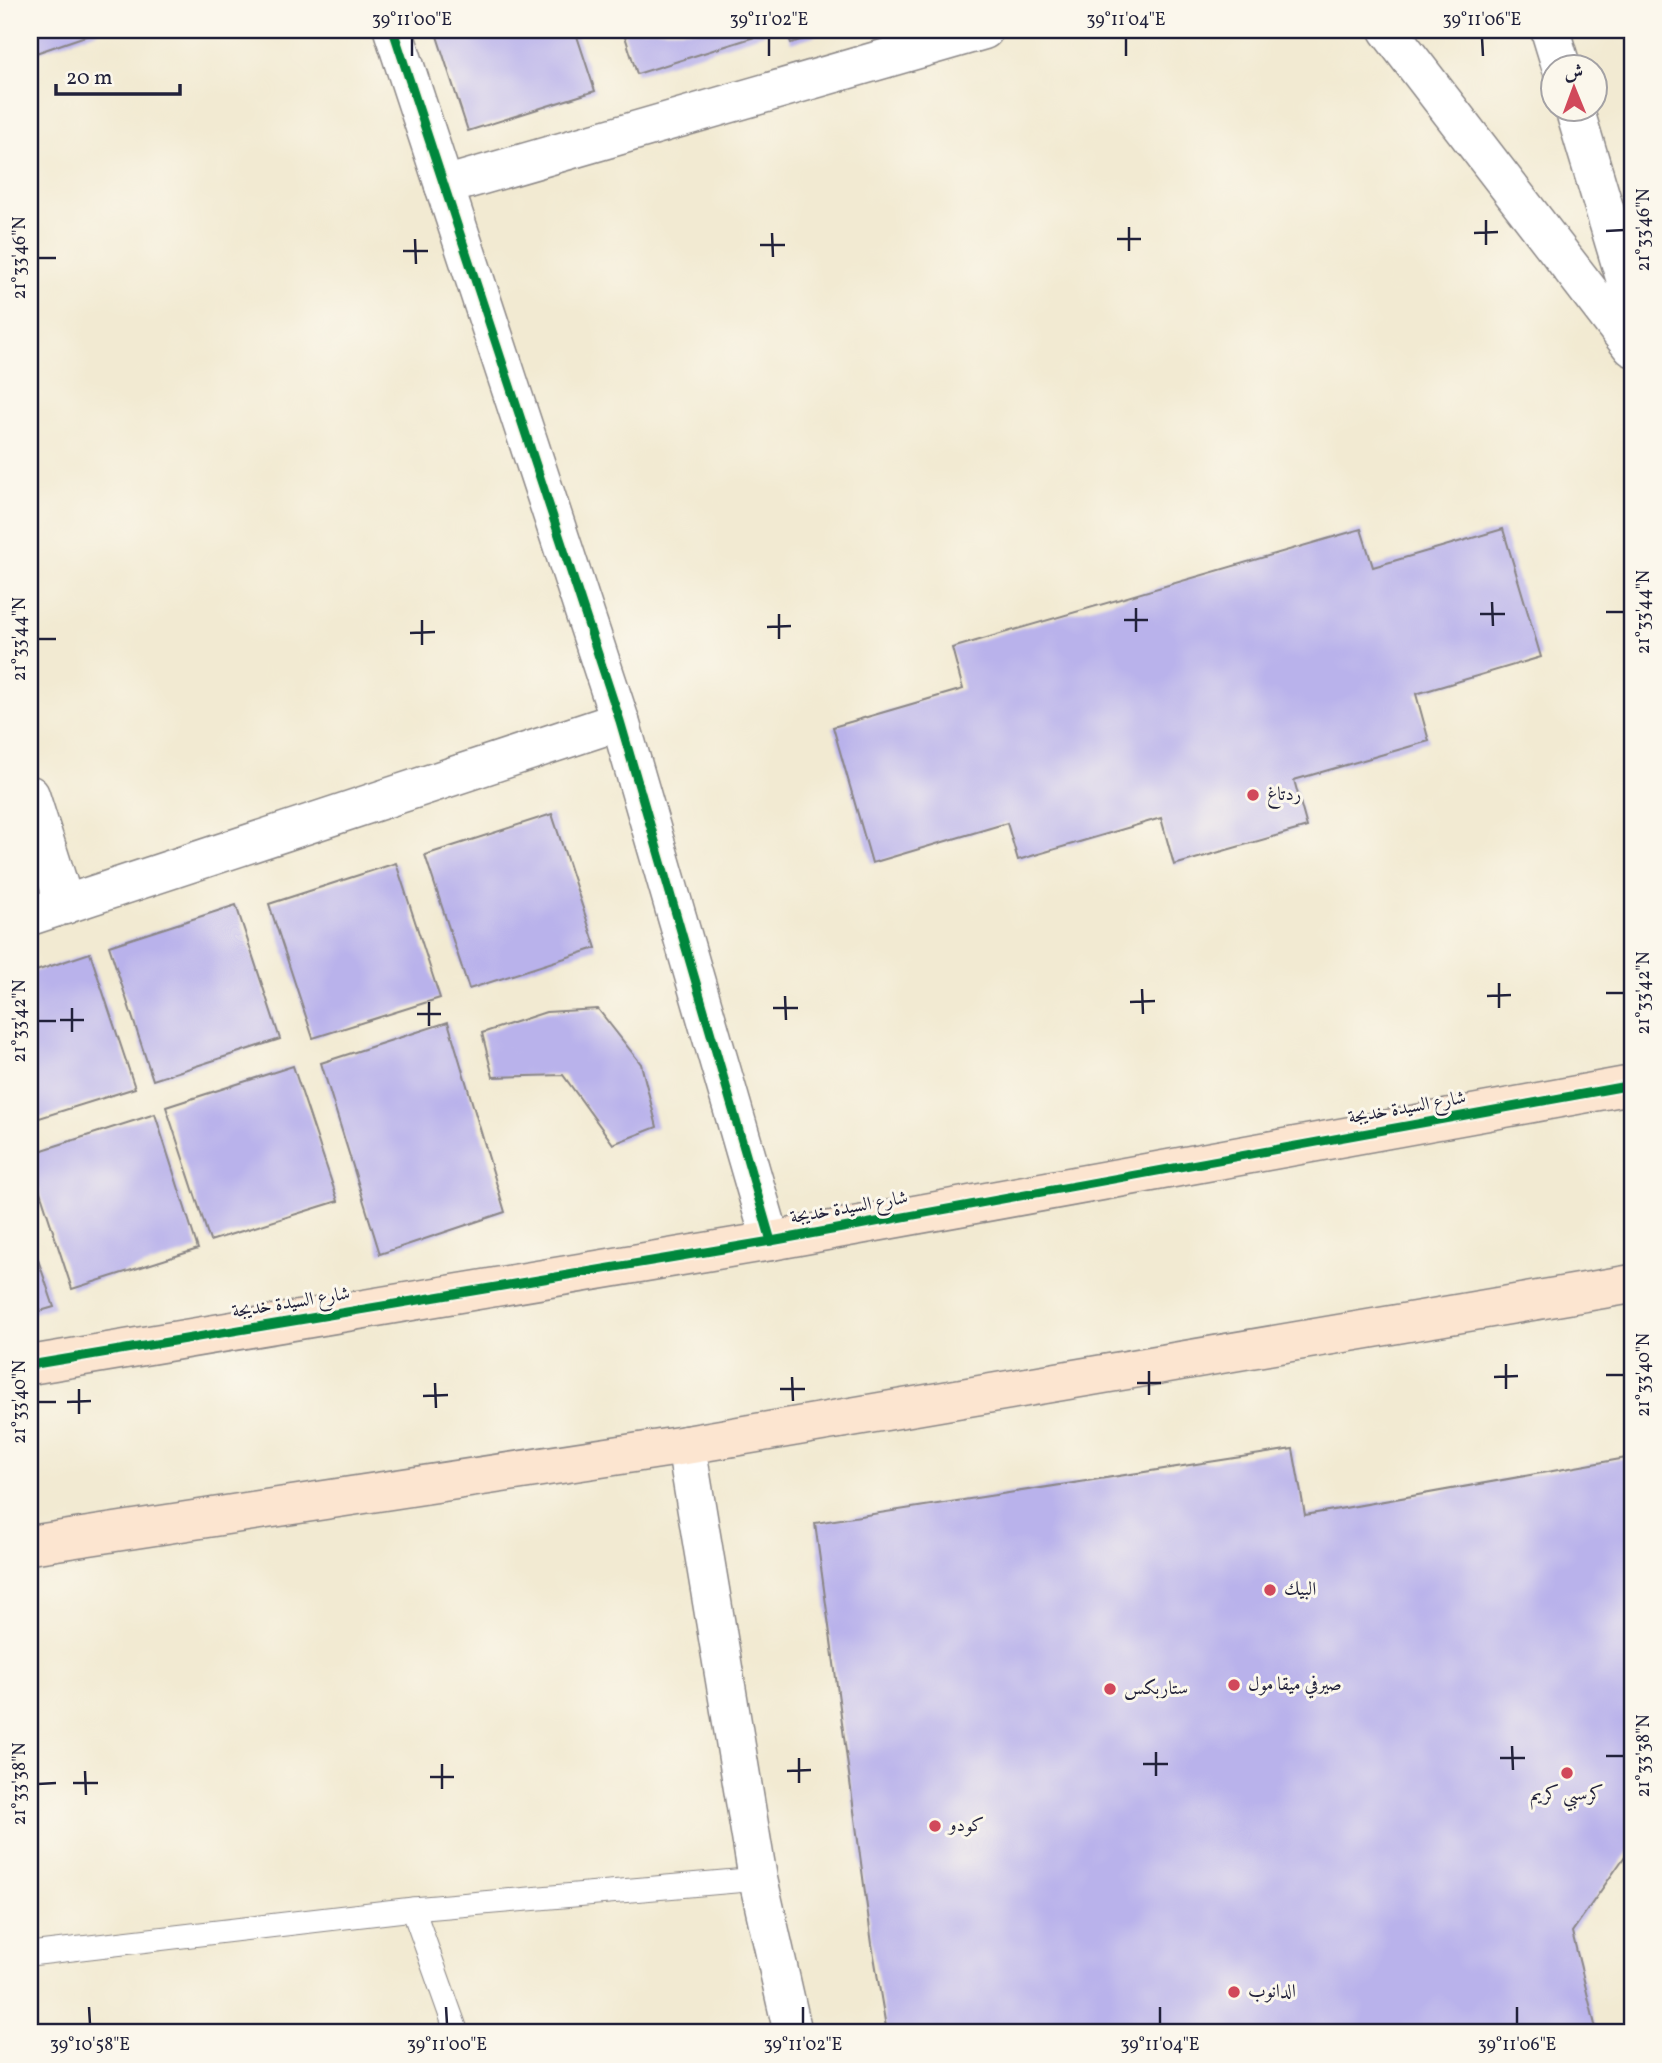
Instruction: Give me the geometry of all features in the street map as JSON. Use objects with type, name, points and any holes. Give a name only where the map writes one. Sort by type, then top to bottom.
[{"type":"street","points":[[393,30],[620,721],[771,1241]]},
{"type":"street","points":[[444,186],[984,30]]},
{"type":"street","points":[[1388,30],[1632,347]]},
{"type":"street","points":[[1550,30],[1557,52]]},
{"type":"street","points":[[1578,122],[1632,301]]},
{"type":"street","points":[[30,795],[47,911],[620,721]]},
{"type":"street","name":"شارع السيدة خديجة","points":[[30,1364],[771,1241],[1632,1085]]},
{"type":"street","points":[[30,1545],[686,1445],[1632,1284]]},
{"type":"street","points":[[686,1445],[758,1879],[793,2033]]},
{"type":"lane","points":[[30,1954],[414,1909],[758,1879]]},
{"type":"lane","points":[[414,1909],[457,2033]]},
{"type":"building","points":[[30,30],[103,30],[30,55]]},
{"type":"building","points":[[435,30],[575,30],[595,91],[468,131]]},
{"type":"building","points":[[623,30],[763,30],[764,34],[637,74]]},
{"type":"building","points":[[786,30],[832,30],[791,43]]},
{"type":"building","points":[[1361,529],[1373,567],[1503,529],[1541,657],[1416,694],[1429,741],[1294,780],[1307,827],[1174,865],[1161,818],[1018,860],[1007,823],[872,863],[833,727],[963,689],[952,648]]},
{"type":"building","points":[[552,814],[596,948],[469,989],[425,855]]},
{"type":"building","points":[[396,863],[440,998],[313,1038],[269,904]]},
{"type":"building","points":[[236,905],[280,1039],[153,1080],[109,946]]},
{"type":"building","points":[[90,953],[135,1088],[30,1121],[30,973]]},
{"type":"building","points":[[598,1009],[641,1064],[657,1127],[613,1144],[563,1075],[493,1077],[482,1033],[546,1012]]},
{"type":"building","points":[[448,1022],[505,1212],[380,1254],[321,1063]]},
{"type":"building","points":[[293,1066],[338,1201],[210,1241],[166,1107]]},
{"type":"building","points":[[155,1114],[198,1249],[72,1289],[30,1154]]},
{"type":"building","points":[[30,1236],[54,1307],[30,1314]]},
{"type":"building","name":"صيرفي ميقا مول","points":[[1293,1449],[1305,1515],[1632,1457],[1632,1846],[1572,1932],[1597,2033],[887,2033],[872,1944],[815,1523]]},
{"type":"cycle path","points":[[393,30],[620,721],[771,1241]]},
{"type":"cycle path","points":[[30,1365],[771,1241],[1632,1085]]},
{"type":"place","name":"ردتاغ","points":[[1253,795]]},
{"type":"place","name":"البيك","points":[[1270,1590]]},
{"type":"place","name":"صيرفي ميقا مول","points":[[1234,1685]]},
{"type":"place","name":"ستاربكس","points":[[1110,1689]]},
{"type":"place","name":"كرسبي كريم","points":[[1567,1773]]},
{"type":"place","name":"كودو","points":[[935,1826]]},
{"type":"place","name":"الدانوب","points":[[1234,1992]]}]
